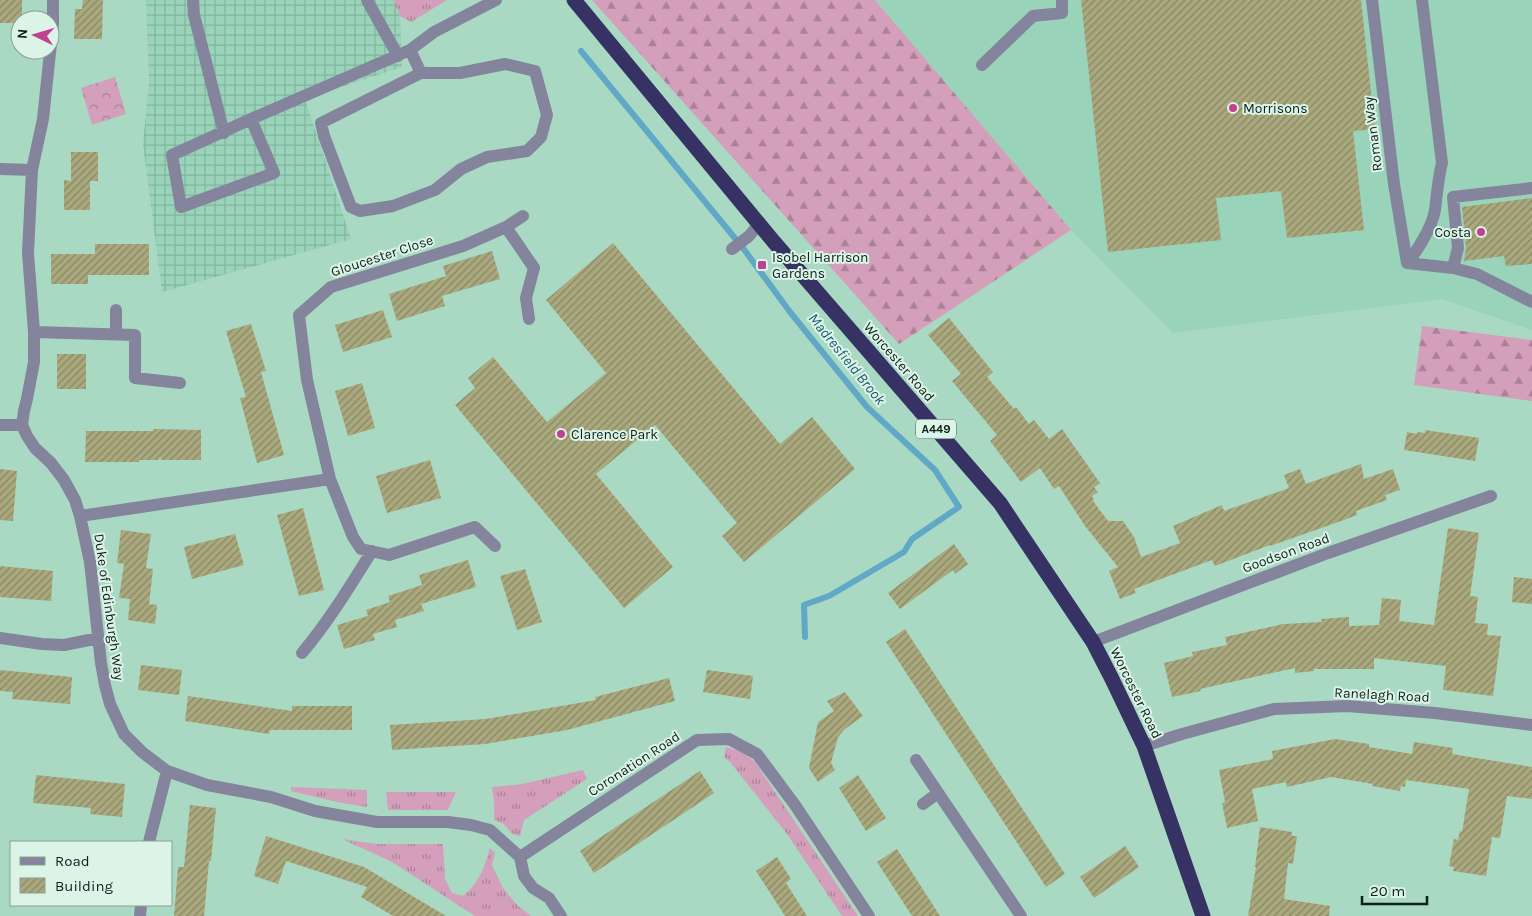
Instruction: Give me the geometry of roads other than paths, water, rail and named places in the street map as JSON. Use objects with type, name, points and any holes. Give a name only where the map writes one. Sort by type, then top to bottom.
[{"type":"highway","name":"Worcester Road","points":[[574,0],[759,224],[1000,503],[1093,642],[1144,746],[1202,915]]},
{"type":"street","points":[[0,425],[22,425],[34,362],[34,332],[28,253],[32,170],[43,119],[53,24],[53,0]]},
{"type":"street","points":[[193,0],[194,15],[224,133]]},
{"type":"street","points":[[367,0],[398,56]]},
{"type":"street","points":[[251,119],[274,173],[181,207],[172,155],[224,133],[251,119],[398,56],[410,50],[434,32],[496,0]]},
{"type":"street","points":[[982,65],[1033,16],[1062,13],[1062,0]]},
{"type":"street","name":"Roman Way","points":[[1372,0],[1394,184],[1407,263]]},
{"type":"street","points":[[1407,263],[1419,248],[1435,213],[1439,173],[1442,163],[1422,0]]},
{"type":"street","points":[[410,50],[421,73]]},
{"type":"street","points":[[505,64],[534,71],[547,115],[541,137],[527,151],[487,157],[461,169],[435,190],[393,206],[360,211],[351,207],[324,136],[321,123],[421,73],[460,73],[505,64]]},
{"type":"street","points":[[0,169],[32,170]]},
{"type":"street","points":[[1453,268],[1458,248],[1453,197],[1532,188]]},
{"type":"street","name":"Gloucester Close","points":[[372,551],[360,549],[352,536],[330,480],[307,380],[299,315],[331,287],[463,246],[506,227],[523,216]]},
{"type":"street","points":[[732,249],[749,236],[759,224]]},
{"type":"street","points":[[506,227],[534,268],[526,298],[529,319]]},
{"type":"street","points":[[1407,263],[1453,268],[1477,274],[1532,302]]},
{"type":"street","points":[[116,310],[116,334]]},
{"type":"street","points":[[34,332],[135,335],[135,378],[180,383]]},
{"type":"street","name":"Duke of Edinburgh Way","points":[[22,425],[35,448],[51,463],[71,491],[80,516],[90,562],[101,663],[110,704],[124,734],[142,752],[167,771],[207,785],[271,797],[315,811],[377,822],[448,822],[490,830],[520,857]]},
{"type":"street","points":[[80,516],[330,480]]},
{"type":"street","name":"Goodson Road","points":[[1093,642],[1328,553],[1491,496]]},
{"type":"street","points":[[302,653],[324,626],[372,551],[389,555],[475,527],[495,546]]},
{"type":"street","points":[[0,638],[64,645],[99,638]]},
{"type":"street","name":"Ranelagh Road","points":[[1144,746],[1274,709],[1348,706],[1435,713],[1532,725]]},
{"type":"street","name":"Coronation Road","points":[[520,857],[697,740],[729,739],[758,754],[795,805],[869,916]]},
{"type":"street","points":[[916,760],[1021,916]]},
{"type":"street","points":[[149,841],[167,771]]},
{"type":"street","points":[[923,804],[938,793]]},
{"type":"street","points":[[520,857],[524,876],[533,888],[549,898],[561,916]]},
{"type":"waterway","name":"Madresfield Brook","points":[[581,51],[743,248],[790,312],[867,407],[935,470],[959,507],[912,539],[904,552],[829,596],[804,605],[805,637]]},
{"type":"place","name":"Morrisons","points":[[1233,108]]},
{"type":"place","name":"Costa","points":[[1481,232]]},
{"type":"place","name":"Isobel Harrison Gardens","points":[[762,265]]},
{"type":"place","name":"Clarence Park","points":[[561,434]]}]
